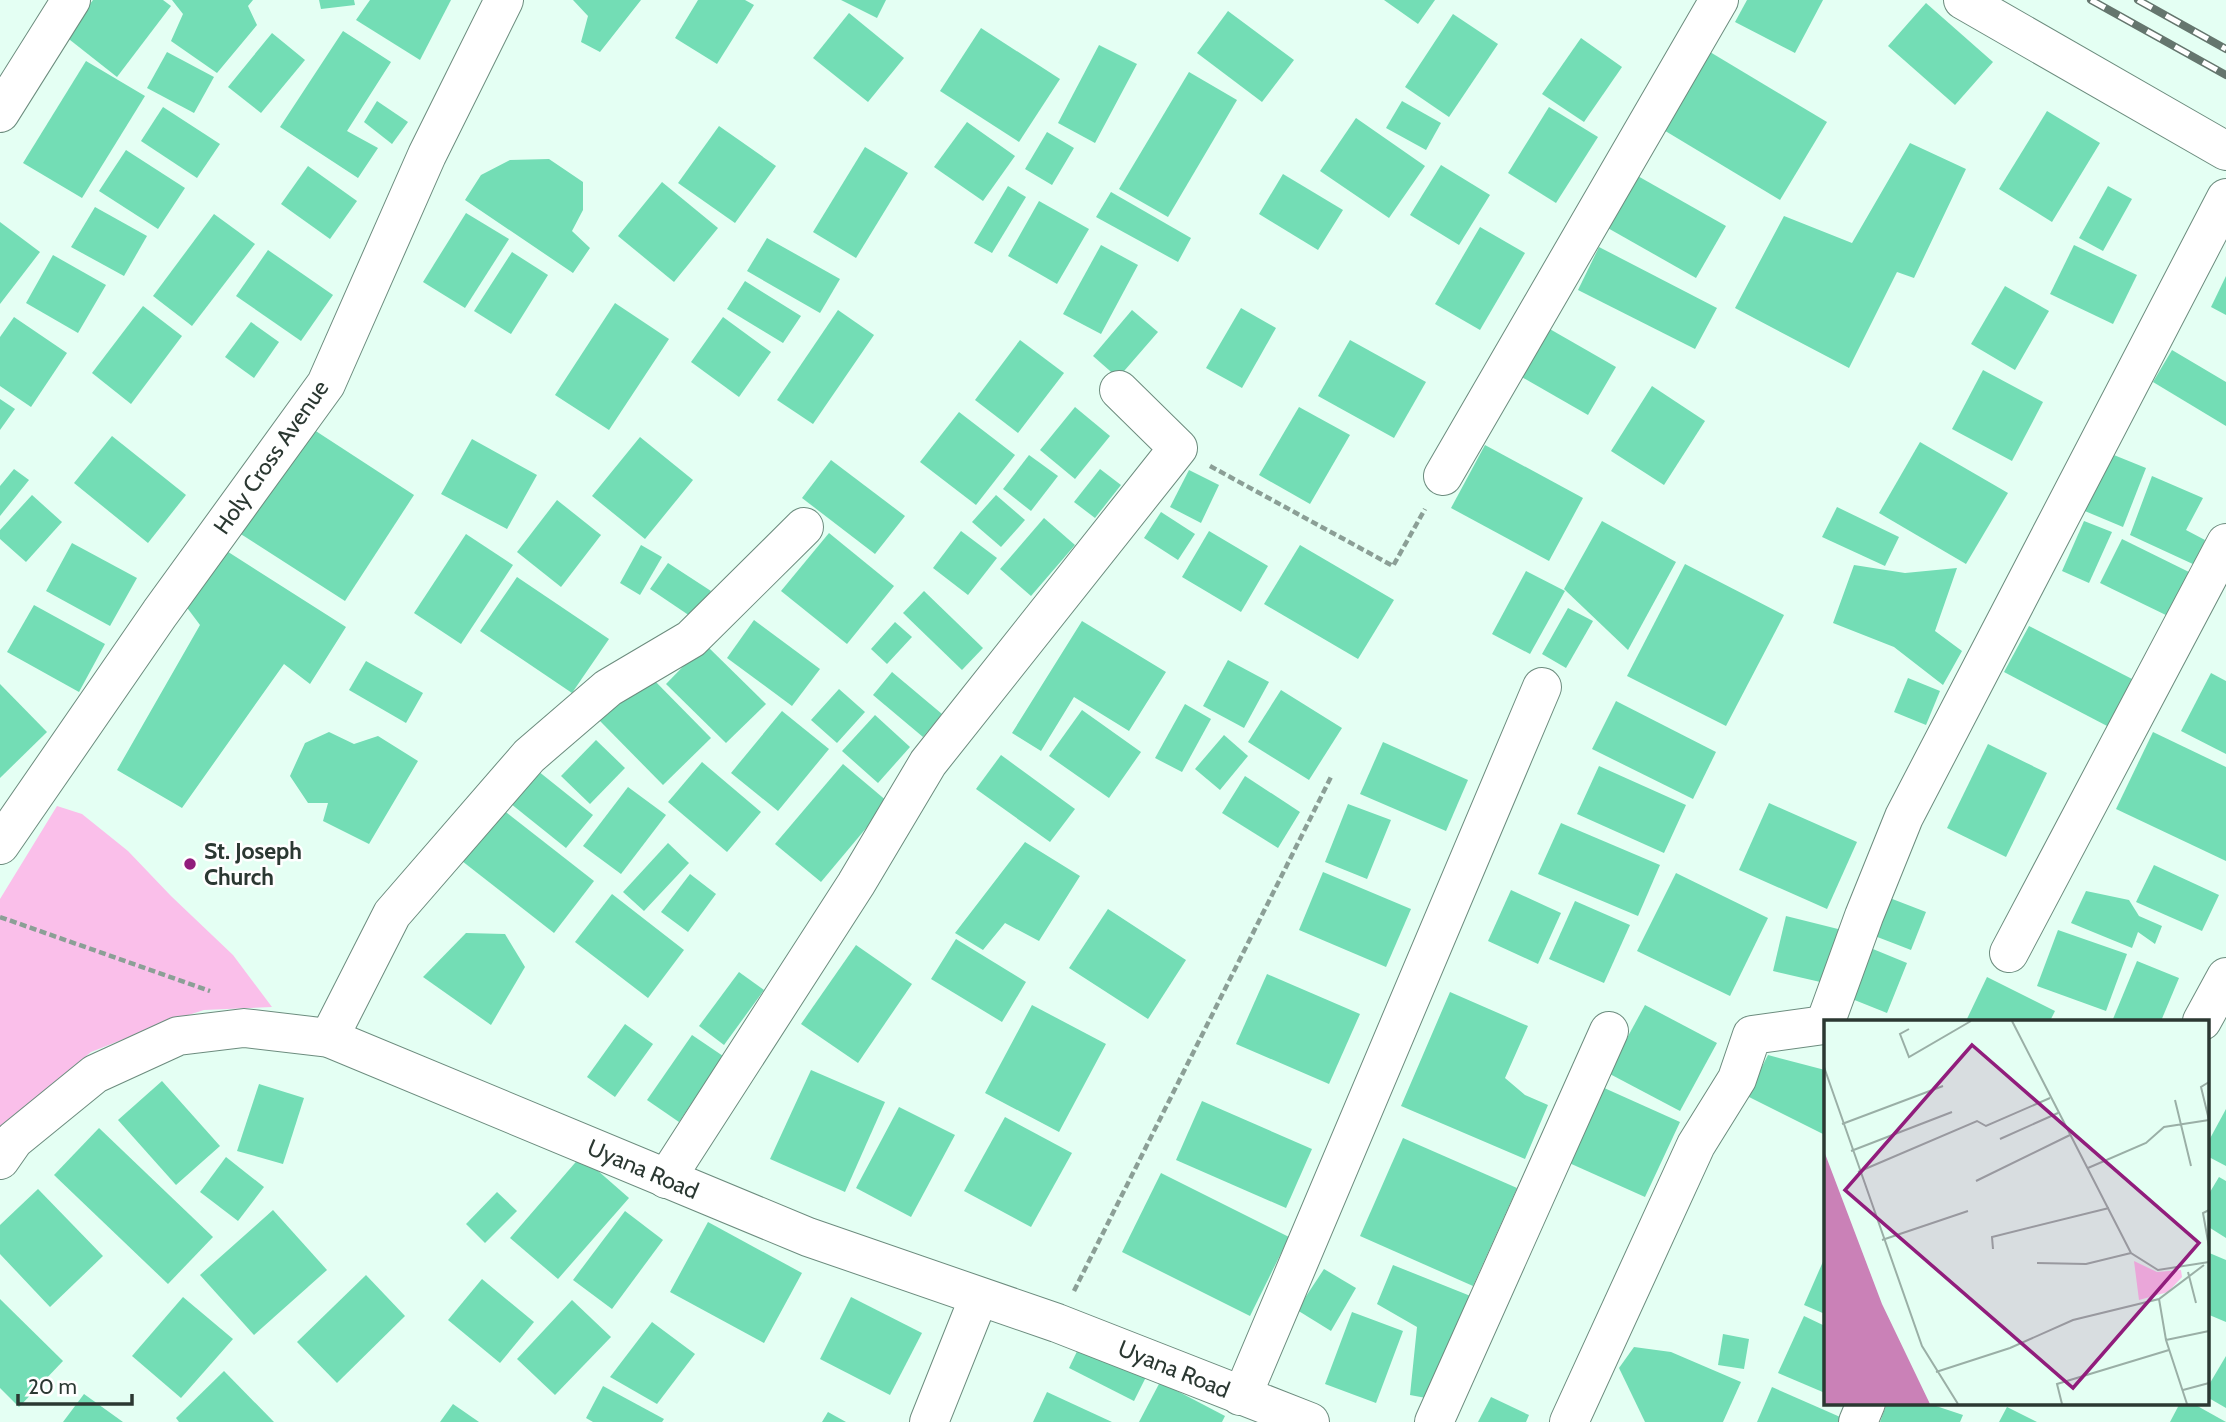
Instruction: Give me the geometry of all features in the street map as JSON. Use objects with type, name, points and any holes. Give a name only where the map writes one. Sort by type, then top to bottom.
[{"type":"street","points":[[0,113],[71,0]]},
{"type":"street","name":"Holy Cross Avenue","points":[[0,845],[160,612],[326,384],[427,155],[504,0]]},
{"type":"street","points":[[1443,476],[1720,0]]},
{"type":"street","points":[[1963,0],[2226,151]]},
{"type":"street","points":[[1827,1020],[1864,916],[1905,817],[2226,198]]},
{"type":"street","points":[[666,1179],[856,884],[928,763],[1178,448],[1119,390]]},
{"type":"street","points":[[329,1038],[392,914],[529,756],[608,688],[691,639],[804,527]]},
{"type":"street","points":[[2010,953],[2226,543]]},
{"type":"street","points":[[1240,1396],[1542,687]]},
{"type":"street","points":[[2203,1020],[2226,977]]},
{"type":"street","points":[[1569,1422],[1696,1145],[1737,1079],[1752,1035],[1824,1025]]},
{"type":"street","name":"Uyana Road","points":[[0,1160],[15,1140],[95,1074],[178,1036],[244,1028],[329,1038],[808,1237],[1057,1322],[1310,1422]]},
{"type":"street","points":[[1434,1422],[1609,1031]]},
{"type":"street","points":[[929,1422],[979,1297]]},
{"type":"street","points":[[1857,1422],[1866,1404]]},
{"type":"path","points":[[1178,448],[1394,566],[1443,476]]},
{"type":"path","points":[[1057,1322],[1332,775]]},
{"type":"shaded area","points":[[57,806],[82,814],[128,851],[233,955],[272,1007],[204,1010],[91,1052],[47,1088],[0,1133],[0,899]]},
{"type":"building","points":[[93,0],[163,0],[171,6],[117,77],[65,36]]},
{"type":"building","points":[[172,0],[253,0],[248,6],[257,25],[217,73],[171,41],[183,14]]},
{"type":"building","points":[[319,0],[354,0],[355,5],[321,9]]},
{"type":"building","points":[[370,0],[451,0],[420,60],[356,20]]},
{"type":"building","points":[[573,0],[641,0],[600,52],[581,42],[588,16]]},
{"type":"building","points":[[698,0],[745,0],[754,5],[717,64],[675,38]]},
{"type":"building","points":[[841,0],[886,0],[877,18]]},
{"type":"building","points":[[1384,0],[1435,0],[1418,24]]},
{"type":"building","points":[[1747,0],[1823,0],[1795,53],[1735,22]]},
{"type":"building","points":[[1926,3],[1993,62],[1955,105],[1888,46]]},
{"type":"building","points":[[1228,11],[1294,60],[1262,102],[1197,53]]},
{"type":"building","points":[[849,13],[904,58],[868,102],[813,58]]},
{"type":"building","points":[[1453,14],[1498,44],[1449,117],[1405,87]]},
{"type":"building","points":[[981,28],[1060,79],[1019,142],[940,91]]},
{"type":"building","points":[[343,31],[391,62],[347,131],[378,148],[358,178],[280,127]]},
{"type":"building","points":[[272,33],[305,60],[261,113],[228,87]]},
{"type":"building","points":[[1581,38],[1622,67],[1584,122],[1542,94]]},
{"type":"building","points":[[1099,45],[1137,64],[1095,143],[1058,123]]},
{"type":"building","points":[[167,52],[214,77],[194,113],[147,88]]},
{"type":"building","points":[[1710,52],[1827,122],[1780,200],[1662,129]]},
{"type":"building","points":[[86,61],[145,96],[82,198],[23,163]]},
{"type":"building","points":[[1189,72],[1237,100],[1168,217],[1119,189]]},
{"type":"building","points":[[377,101],[408,122],[392,144],[364,122]]},
{"type":"building","points":[[1402,101],[1441,123],[1426,150],[1386,128]]},
{"type":"building","points":[[163,107],[220,144],[197,178],[141,141]]},
{"type":"building","points":[[1549,107],[1598,137],[1556,203],[1508,173]]},
{"type":"building","points":[[2047,111],[2100,143],[2052,222],[1999,189]]},
{"type":"building","points":[[1356,118],[1425,166],[1389,218],[1320,171]]},
{"type":"building","points":[[967,122],[1015,156],[983,201],[934,167]]},
{"type":"building","points":[[719,126],[776,166],[735,223],[678,183]]},
{"type":"building","points":[[1047,132],[1074,148],[1052,185],[1025,169]]},
{"type":"building","points":[[1910,143],[1966,169],[1914,278],[1897,272],[1849,368],[1735,308],[1784,216],[1852,243]]},
{"type":"building","points":[[865,147],[908,173],[856,258],[813,232]]},
{"type":"building","points":[[126,150],[185,188],[158,229],[99,191]]},
{"type":"building","points":[[549,159],[583,182],[583,210],[572,231],[590,248],[573,273],[465,200],[481,175],[510,160]]},
{"type":"building","points":[[1441,165],[1490,195],[1459,245],[1410,215]]},
{"type":"building","points":[[308,166],[357,201],[330,239],[281,204]]},
{"type":"building","points":[[1283,174],[1343,210],[1318,250],[1259,214]]},
{"type":"building","points":[[1636,175],[1726,226],[1696,278],[1606,227]]},
{"type":"building","points":[[662,182],[718,228],[674,282],[618,236]]},
{"type":"building","points":[[1008,186],[1026,197],[992,253],[974,243]]},
{"type":"building","points":[[2108,186],[2132,199],[2103,251],[2079,238]]},
{"type":"building","points":[[1111,192],[1191,238],[1178,262],[1096,217]]},
{"type":"building","points":[[1039,201],[1089,229],[1057,284],[1008,256]]},
{"type":"building","points":[[95,207],[147,236],[124,276],[71,247]]},
{"type":"building","points":[[466,213],[509,239],[465,308],[423,282]]},
{"type":"building","points":[[214,214],[255,244],[192,326],[153,296]]},
{"type":"building","points":[[0,222],[40,252],[0,304]]},
{"type":"building","points":[[1480,227],[1525,253],[1480,330],[1435,304]]},
{"type":"building","points":[[767,238],[840,279],[820,313],[747,271]]},
{"type":"building","points":[[1101,245],[1138,265],[1101,334],[1063,314]]},
{"type":"building","points":[[2074,245],[2137,275],[2113,324],[2050,294]]},
{"type":"building","points":[[1599,247],[1717,308],[1695,349],[1578,290]]},
{"type":"building","points":[[268,250],[333,295],[301,341],[236,296]]},
{"type":"building","points":[[512,252],[548,275],[511,334],[474,311]]},
{"type":"building","points":[[53,255],[106,285],[78,333],[26,303]]},
{"type":"building","points":[[2226,276],[2226,315],[2211,307]]},
{"type":"building","points":[[745,281],[801,316],[783,343],[727,309]]},
{"type":"building","points":[[2005,286],[2049,311],[2015,370],[1971,344]]},
{"type":"building","points":[[615,303],[669,339],[609,430],[555,395]]},
{"type":"building","points":[[143,306],[182,336],[131,404],[92,373]]},
{"type":"building","points":[[1241,308],[1276,328],[1242,388],[1206,368]]},
{"type":"building","points":[[838,310],[874,335],[813,424],[777,400]]},
{"type":"building","points":[[1132,310],[1158,332],[1118,378],[1093,356]]},
{"type":"building","points":[[14,317],[67,353],[31,407],[0,386],[0,337]]},
{"type":"building","points":[[723,317],[771,352],[739,397],[691,362]]},
{"type":"building","points":[[251,322],[279,342],[254,378],[225,357]]},
{"type":"building","points":[[1548,328],[1616,367],[1588,415],[1520,376]]},
{"type":"building","points":[[1020,340],[1064,373],[1018,433],[975,400]]},
{"type":"building","points":[[1350,340],[1426,382],[1394,438],[1318,396]]},
{"type":"building","points":[[2172,350],[2226,382],[2226,426],[2153,382]]},
{"type":"building","points":[[1983,370],[2043,402],[2012,461],[1952,429]]},
{"type":"building","points":[[1652,386],[1705,421],[1664,485],[1611,451]]},
{"type":"building","points":[[0,399],[15,409],[0,430]]},
{"type":"building","points":[[1075,407],[1110,436],[1075,479],[1040,450]]},
{"type":"building","points":[[1299,407],[1350,435],[1310,504],[1259,475]]},
{"type":"building","points":[[959,412],[1015,455],[976,505],[920,462]]},
{"type":"building","points":[[305,424],[414,495],[345,601],[236,531]]},
{"type":"building","points":[[112,436],[186,495],[148,543],[74,483]]},
{"type":"building","points":[[640,437],[693,480],[645,539],[592,496]]},
{"type":"building","points":[[472,439],[537,475],[507,529],[441,494]]},
{"type":"building","points":[[1920,442],[2008,493],[1966,564],[1879,513]]},
{"type":"building","points":[[1485,445],[1583,498],[1549,561],[1451,508]]},
{"type":"building","points":[[2104,451],[2146,468],[2123,527],[2080,509]]},
{"type":"building","points":[[1029,455],[1058,476],[1031,511],[1003,489]]},
{"type":"building","points":[[831,460],[905,516],[875,554],[802,498]]},
{"type":"building","points":[[14,469],[29,480],[0,516],[0,486]]},
{"type":"building","points":[[1100,469],[1121,485],[1095,518],[1074,502]]},
{"type":"building","points":[[1189,470],[1219,485],[1201,523],[1170,507]]},
{"type":"building","points":[[2152,476],[2203,498],[2186,530],[2205,540],[2195,565],[2130,535]]},
{"type":"building","points":[[32,495],[62,522],[26,562],[0,539],[0,530]]},
{"type":"building","points":[[996,495],[1025,520],[1001,547],[972,522]]},
{"type":"building","points":[[557,500],[601,535],[561,587],[517,552]]},
{"type":"building","points":[[1837,507],[1899,537],[1885,566],[1822,537]]},
{"type":"building","points":[[1161,512],[1195,534],[1178,560],[1144,538]]},
{"type":"building","points":[[1044,518],[1075,545],[1031,596],[1000,569]]},
{"type":"building","points":[[1602,521],[1676,562],[1628,650],[1564,589]]},
{"type":"building","points":[[2084,521],[2112,532],[2089,583],[2062,571]]},
{"type":"building","points":[[961,531],[997,558],[968,595],[933,568]]},
{"type":"building","points":[[1209,531],[1268,566],[1241,612],[1182,577]]},
{"type":"building","points":[[829,533],[894,586],[847,644],[781,591]]},
{"type":"building","points":[[466,534],[513,565],[461,644],[414,613]]},
{"type":"building","points":[[2122,539],[2193,574],[2172,618],[2100,583]]},
{"type":"building","points":[[72,543],[137,578],[110,626],[46,591]]},
{"type":"building","points":[[641,545],[662,557],[640,595],[620,583]]},
{"type":"building","points":[[1300,545],[1394,600],[1358,659],[1264,604]]},
{"type":"building","points":[[222,548],[346,627],[310,684],[284,664],[182,808],[117,770],[200,625],[185,605]]},
{"type":"building","points":[[668,563],[711,591],[693,618],[650,589]]},
{"type":"building","points":[[1685,564],[1784,615],[1726,726],[1627,676]]},
{"type":"building","points":[[1854,565],[1905,573],[1957,568],[1935,631],[1962,651],[1943,685],[1894,647],[1833,623]]},
{"type":"building","points":[[1526,571],[1565,591],[1530,654],[1492,634]]},
{"type":"building","points":[[517,577],[609,639],[572,693],[480,631]]},
{"type":"building","points":[[924,591],[983,648],[962,670],[903,613]]},
{"type":"building","points":[[34,605],[105,644],[79,692],[7,652]]},
{"type":"building","points":[[1568,608],[1593,621],[1566,668],[1542,654]]},
{"type":"building","points":[[754,620],[820,669],[792,706],[727,658]]},
{"type":"building","points":[[1082,621],[1166,672],[1129,731],[1074,697],[1041,751],[1012,733]]},
{"type":"building","points":[[895,622],[912,637],[887,664],[871,649]]},
{"type":"building","points":[[2029,626],[2134,680],[2109,727],[2004,672]]},
{"type":"building","points":[[705,644],[766,704],[726,743],[666,684]]},
{"type":"building","points":[[1228,660],[1269,682],[1244,728],[1203,706]]},
{"type":"building","points":[[366,661],[423,693],[406,723],[349,690]]},
{"type":"building","points":[[892,672],[942,714],[923,737],[873,695]]},
{"type":"building","points":[[2211,673],[2226,681],[2226,754],[2181,731]]},
{"type":"building","points":[[648,674],[711,738],[663,785],[600,721]]},
{"type":"building","points":[[1908,678],[1940,691],[1926,725],[1894,712]]},
{"type":"building","points":[[0,684],[47,732],[0,778]]},
{"type":"building","points":[[839,689],[865,712],[837,743],[811,720]]},
{"type":"building","points":[[1281,690],[1342,728],[1309,780],[1248,742]]},
{"type":"building","points":[[1616,701],[1716,752],[1693,799],[1592,749]]},
{"type":"building","points":[[1185,704],[1211,719],[1182,772],[1155,758]]},
{"type":"building","points":[[1082,710],[1141,752],[1109,798],[1049,756]]},
{"type":"building","points":[[782,711],[829,749],[778,811],[731,773]]},
{"type":"building","points":[[875,715],[910,747],[878,783],[842,751]]},
{"type":"building","points":[[329,732],[354,744],[378,736],[418,761],[369,844],[323,821],[328,803],[308,803],[290,776],[305,743]]},
{"type":"building","points":[[2153,732],[2226,767],[2226,861],[2116,809]]},
{"type":"building","points":[[1224,735],[1248,756],[1220,790],[1195,769]]},
{"type":"building","points":[[596,740],[625,768],[590,804],[561,776]]},
{"type":"building","points":[[1383,742],[1468,780],[1446,831],[1360,794]]},
{"type":"building","points":[[1988,744],[2047,773],[2006,857],[1947,828]]},
{"type":"building","points":[[1001,755],[1075,809],[1050,842],[976,789]]},
{"type":"building","points":[[702,762],[761,812],[727,852],[668,802]]},
{"type":"building","points":[[843,764],[888,802],[821,882],[775,844]]},
{"type":"building","points":[[1599,766],[1686,805],[1664,853],[1577,814]]},
{"type":"building","points":[[533,767],[593,815],[566,848],[506,800]]},
{"type":"building","points":[[1245,776],[1300,812],[1278,848],[1222,813]]},
{"type":"building","points":[[628,787],[666,815],[621,874],[583,846]]},
{"type":"building","points":[[1769,803],[1857,842],[1827,909],[1739,870]]},
{"type":"building","points":[[1348,804],[1391,820],[1367,879],[1325,862]]},
{"type":"building","points":[[502,809],[594,881],[554,933],[462,861]]},
{"type":"building","points":[[1561,823],[1660,865],[1638,916],[1538,874]]},
{"type":"building","points":[[1025,842],[1080,876],[1039,941],[1005,923],[983,950],[955,933]]},
{"type":"building","points":[[668,843],[689,863],[644,911],[623,892]]},
{"type":"building","points":[[2154,865],[2219,895],[2202,931],[2136,902]]},
{"type":"building","points":[[1323,872],[1411,909],[1386,967],[1299,930]]},
{"type":"building","points":[[1676,873],[1768,918],[1730,996],[1637,951]]},
{"type":"building","points":[[690,874],[716,894],[688,932],[661,912]]},
{"type":"building","points":[[1511,890],[1561,913],[1538,964],[1488,941]]},
{"type":"building","points":[[2086,891],[2129,900],[2139,916],[2162,926],[2155,944],[2138,932],[2132,948],[2071,923]]},
{"type":"building","points":[[612,894],[684,950],[648,998],[575,942]]},
{"type":"building","points":[[1882,895],[1926,912],[1911,950],[1867,933]]},
{"type":"building","points":[[1575,901],[1630,925],[1604,983],[1549,959]]},
{"type":"building","points":[[1108,909],[1186,960],[1148,1019],[1069,968]]},
{"type":"building","points":[[1786,916],[1842,930],[1829,984],[1773,971]]},
{"type":"building","points":[[2058,930],[2127,954],[2106,1011],[2037,986]]},
{"type":"building","points":[[466,933],[505,934],[525,967],[491,1025],[423,977]]},
{"type":"building","points":[[956,939],[1026,982],[1002,1022],[931,979]]},
{"type":"building","points":[[856,945],[912,984],[858,1063],[801,1024]]},
{"type":"building","points":[[1868,947],[1907,963],[1887,1013],[1847,997]]},
{"type":"building","points":[[2137,961],[2179,978],[2161,1020],[2113,1019]]},
{"type":"building","points":[[739,972],[764,990],[724,1045],[699,1026]]},
{"type":"building","points":[[1267,974],[1360,1014],[1329,1084],[1236,1044]]},
{"type":"building","points":[[1987,977],[2055,1011],[2050,1020],[1966,1020]]},
{"type":"building","points":[[1450,992],[1528,1026],[1505,1078],[1525,1095],[1548,1105],[1525,1159],[1401,1106]]},
{"type":"building","points":[[1032,1005],[1106,1044],[1059,1132],[985,1093]]},
{"type":"building","points":[[1645,1005],[1717,1043],[1680,1111],[1608,1073]]},
{"type":"building","points":[[625,1024],[653,1044],[615,1097],[587,1077]]},
{"type":"building","points":[[692,1035],[723,1056],[679,1122],[647,1100]]},
{"type":"building","points":[[1768,1055],[1824,1070],[1824,1134],[1747,1096]]},
{"type":"building","points":[[811,1070],[885,1102],[845,1192],[770,1159]]},
{"type":"building","points":[[162,1081],[220,1146],[176,1185],[118,1120]]},
{"type":"building","points":[[259,1084],[304,1098],[283,1164],[237,1151]]},
{"type":"building","points":[[1602,1087],[1680,1122],[1645,1197],[1567,1162]]},
{"type":"building","points":[[1202,1101],[1312,1149],[1286,1208],[1176,1160]]},
{"type":"building","points":[[899,1107],[955,1135],[911,1217],[856,1188]]},
{"type":"building","points":[[2226,1109],[2226,1166],[2208,1157],[2208,1142]]},
{"type":"building","points":[[1005,1117],[1072,1153],[1031,1227],[964,1191]]},
{"type":"building","points":[[99,1128],[213,1237],[168,1284],[54,1175]]},
{"type":"building","points":[[1403,1138],[1517,1188],[1473,1286],[1360,1236]]},
{"type":"building","points":[[581,1156],[629,1198],[558,1279],[510,1238]]},
{"type":"building","points":[[226,1157],[264,1187],[238,1221],[200,1192]]},
{"type":"building","points":[[1161,1173],[1289,1237],[1250,1316],[1122,1252]]},
{"type":"building","points":[[2219,1177],[2226,1181],[2226,1238],[2208,1227],[2208,1195]]},
{"type":"building","points":[[38,1189],[103,1256],[50,1307],[0,1254],[0,1225]]},
{"type":"building","points":[[497,1192],[517,1211],[485,1243],[466,1224]]},
{"type":"building","points":[[273,1210],[327,1270],[254,1335],[200,1275]]},
{"type":"building","points":[[625,1211],[663,1240],[612,1309],[573,1280]]},
{"type":"building","points":[[708,1222],[802,1273],[764,1343],[670,1292]]},
{"type":"building","points":[[2208,1252],[2226,1260],[2226,1322],[2208,1314]]},
{"type":"building","points":[[1824,1259],[1824,1314],[1804,1305]]},
{"type":"building","points":[[1393,1265],[1473,1297],[1426,1398],[1410,1395],[1417,1327],[1377,1304]]},
{"type":"building","points":[[1324,1269],[1356,1288],[1331,1331],[1297,1310]]},
{"type":"building","points":[[366,1275],[405,1316],[337,1383],[297,1342]]},
{"type":"building","points":[[482,1279],[534,1322],[500,1363],[448,1320]]},
{"type":"building","points":[[183,1297],[233,1339],[181,1398],[132,1356]]},
{"type":"building","points":[[851,1297],[922,1333],[890,1395],[820,1359]]},
{"type":"building","points":[[0,1299],[63,1361],[19,1407],[0,1388]]},
{"type":"building","points":[[572,1300],[611,1337],[555,1395],[517,1359]]},
{"type":"building","points":[[1352,1312],[1403,1331],[1376,1403],[1325,1384]]},
{"type":"building","points":[[1804,1316],[1824,1326],[1824,1393],[1778,1373]]},
{"type":"building","points":[[652,1322],[695,1354],[657,1404],[610,1377]]},
{"type":"building","points":[[1723,1334],[1749,1339],[1744,1369],[1718,1365]]},
{"type":"building","points":[[1081,1343],[1147,1375],[1134,1401],[1069,1368]]},
{"type":"building","points":[[1634,1347],[1671,1352],[1741,1382],[1723,1422],[1645,1422],[1619,1368]]},
{"type":"building","points":[[2226,1356],[2226,1408],[2208,1398],[2208,1386]]},
{"type":"building","points":[[224,1371],[274,1422],[179,1422],[176,1418]]},
{"type":"building","points":[[1160,1382],[1225,1416],[1222,1422],[1139,1422]]},
{"type":"building","points":[[603,1386],[664,1419],[662,1422],[593,1422],[586,1418]]},
{"type":"building","points":[[1772,1387],[1847,1420],[1757,1422]]},
{"type":"building","points":[[1047,1392],[1112,1422],[1033,1422]]},
{"type":"building","points":[[84,1394],[123,1422],[63,1422]]},
{"type":"building","points":[[1491,1397],[1529,1415],[1526,1422],[1478,1422]]},
{"type":"building","points":[[453,1404],[479,1422],[440,1422]]},
{"type":"building","points":[[1887,1404],[1930,1404],[1963,1415],[1960,1422],[1880,1422]]},
{"type":"building","points":[[2179,1404],[2194,1404],[2226,1422],[2170,1422]]},
{"type":"building","points":[[2007,1407],[2037,1422],[1999,1422]]},
{"type":"building","points":[[828,1412],[846,1422],[822,1422]]},
{"type":"railway","points":[[2091,0],[2226,75]]},
{"type":"railway","points":[[2138,0],[2226,49]]},
{"type":"place","name":"St. Joseph Church","points":[[190,864]]}]
